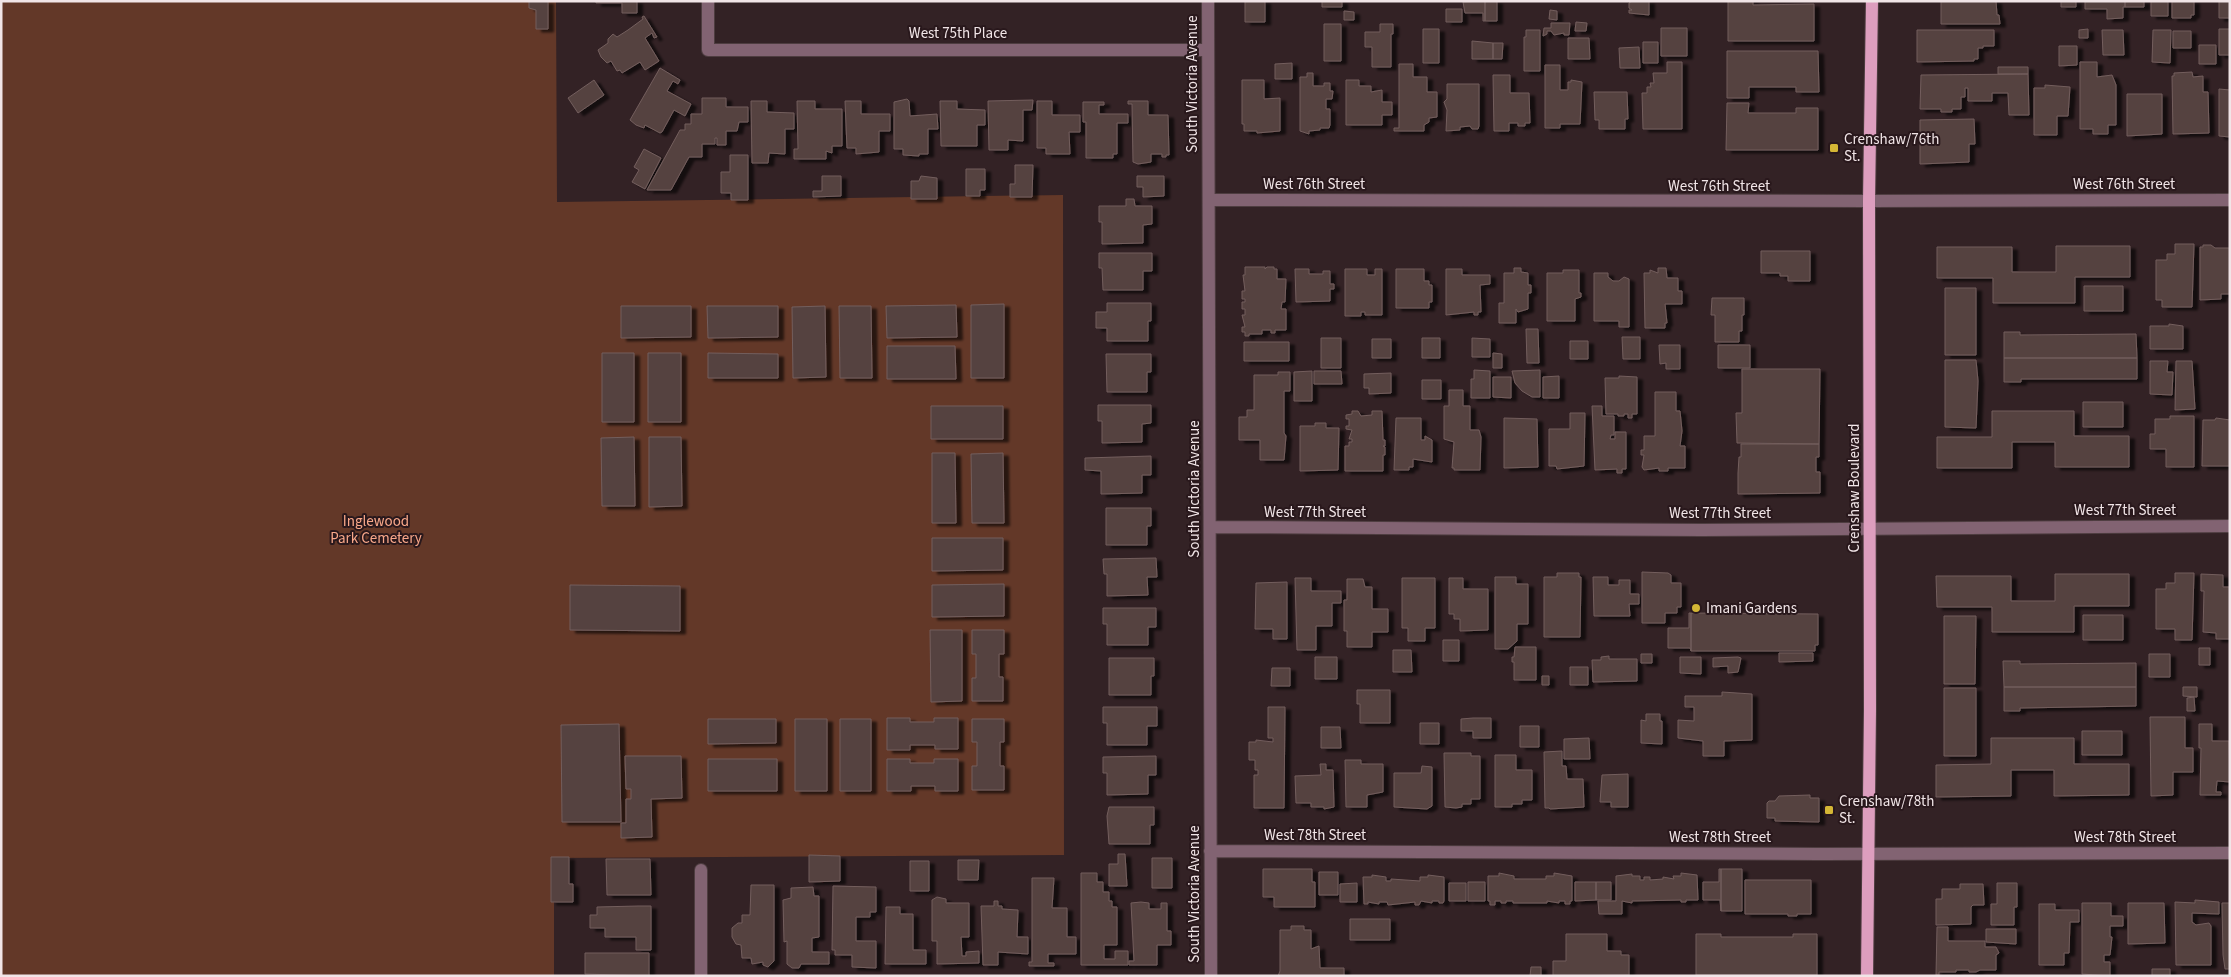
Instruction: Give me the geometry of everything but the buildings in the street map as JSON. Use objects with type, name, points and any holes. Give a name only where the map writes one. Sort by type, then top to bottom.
[{"type":"main road","name":"Crenshaw Boulevard","points":[[1868,976],[1869,201],[1872,1]]},
{"type":"street","name":"West 75th Place","points":[[708,1],[708,50],[1208,50]]},
{"type":"street","name":"South Victoria Avenue","points":[[1208,1],[1211,976]]},
{"type":"street","name":"West 76th Street","points":[[1209,200],[2230,200]]},
{"type":"street","name":"West 77th Street","points":[[1211,528],[1702,530],[2230,526]]},
{"type":"street","name":"West 78th Street","points":[[1210,851],[1868,854],[2230,853]]},
{"type":"street","points":[[701,870],[701,976]]},
{"type":"green space","name":"Inglewood Park Cemetery","points":[[1,1],[556,1],[557,202],[1063,195],[1064,855],[554,858],[554,976],[1,976]]},
{"type":"place","name":"Crenshaw/76th St.","points":[[1834,148]]},
{"type":"place","name":"Imani Gardens","points":[[1696,608]]},
{"type":"place","name":"Crenshaw/78th St.","points":[[1829,810]]}]
